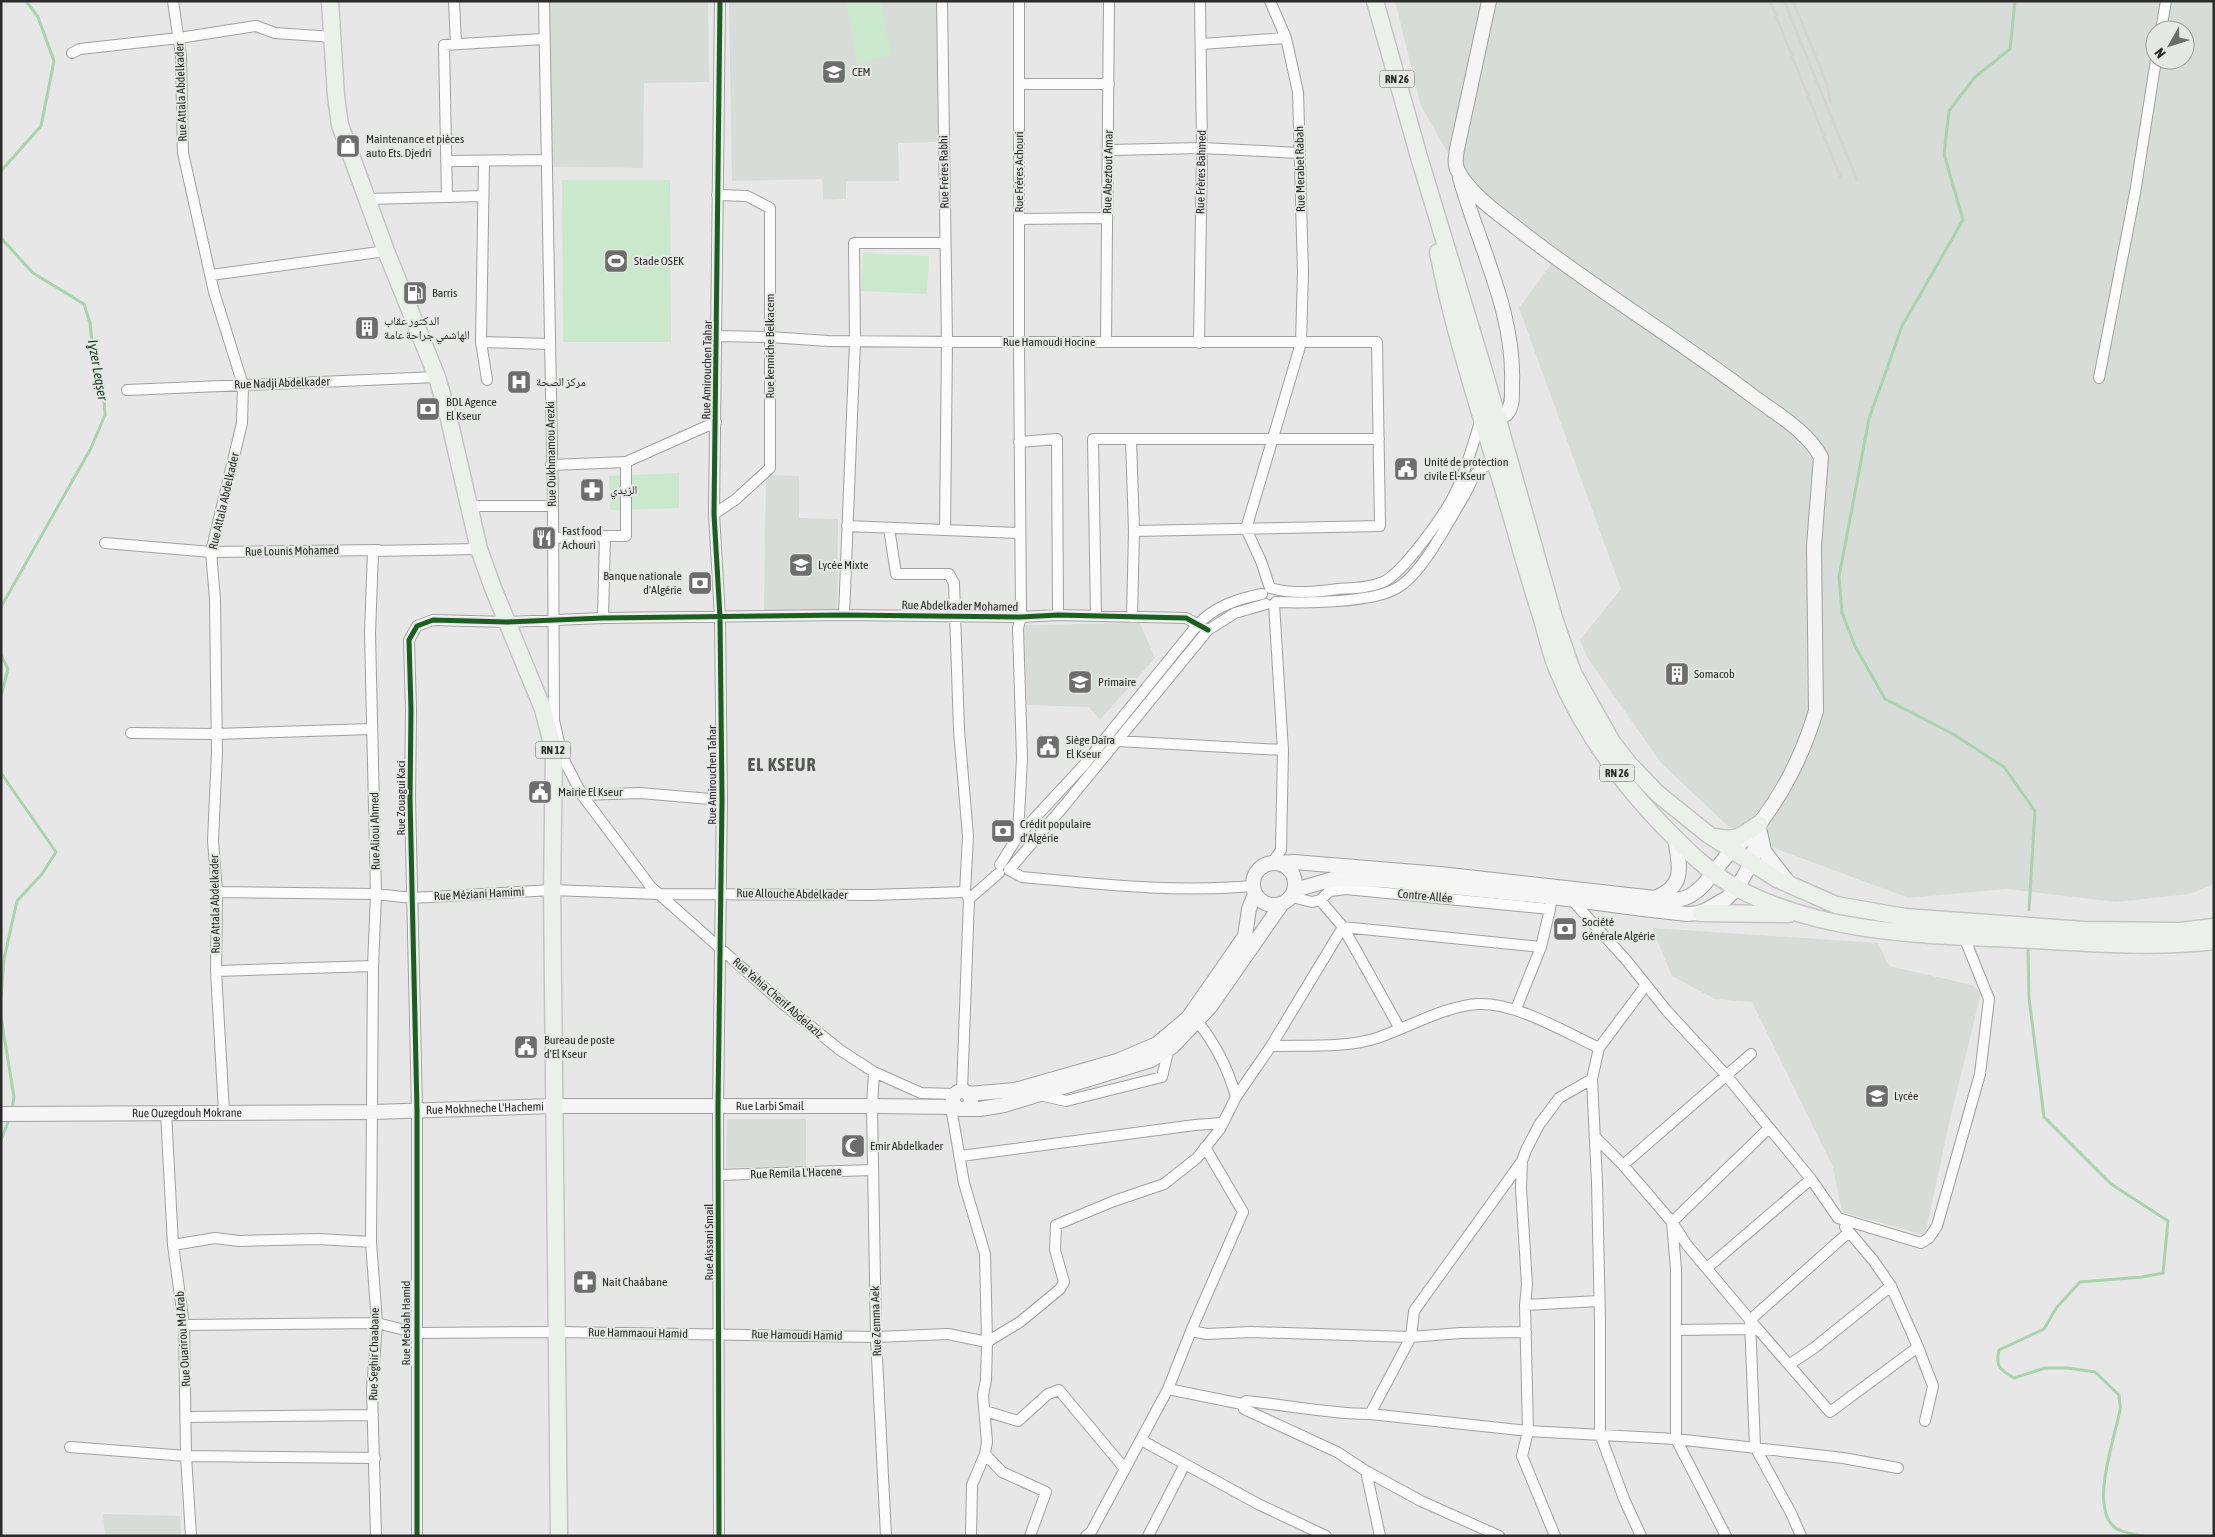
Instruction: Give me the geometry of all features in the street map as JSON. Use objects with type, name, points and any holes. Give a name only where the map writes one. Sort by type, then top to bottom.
[{"type":"main road","name":"RN 12","points":[[330,1],[336,96],[340,125],[386,251],[437,377],[448,415],[479,549],[507,622],[544,709],[554,752],[552,890],[559,1536]]},
{"type":"main road","name":"RN 26","points":[[1375,1],[1488,416],[1572,673],[1612,742],[1629,764],[1658,794],[1710,835],[1792,886],[1836,905],[1905,917],[2084,930],[2180,932],[2214,927]]},
{"type":"main road","points":[[1488,416],[1502,416],[1506,414],[1512,403],[1512,377],[1506,319],[1501,298],[1467,205],[1455,163],[1489,1]]},
{"type":"main road","points":[[958,1101],[1015,1090],[1117,1061],[1157,1044],[1188,1018],[1245,936],[1254,890],[1255,873],[1260,868],[1273,863],[1294,862],[1440,874],[1674,901],[1684,898],[1705,883],[1733,850],[1759,824],[1796,764],[1816,711],[1814,546],[1821,457],[1806,436],[1723,373],[1564,264],[1534,241],[1472,190],[1457,170]]},
{"type":"main road","name":"RN 26","points":[[1488,416],[1495,462],[1548,642],[1566,690],[1587,730],[1606,759],[1637,799],[1675,838],[1713,872],[1736,888],[1800,914],[1889,930],[1964,937],[2106,943],[2188,944],[2214,940]]},
{"type":"main road","points":[[1710,835],[1728,840],[1737,838],[1759,824]]},
{"type":"main road","points":[[1701,913],[1727,898],[1736,888],[1752,862],[1759,824]]},
{"type":"main road","points":[[1759,824],[1764,851],[1792,886]]},
{"type":"main road","points":[[1651,898],[1666,894],[1678,880],[1680,872],[1675,838]]},
{"type":"main road","points":[[958,1101],[1004,1105],[1151,1060],[1170,1048],[1198,1022],[1289,897],[1296,883],[1292,872],[1282,864],[1273,863]]},
{"type":"main road","points":[[1254,890],[1266,904],[1333,879],[1382,880],[1551,903],[1572,900],[1687,914],[1800,914]]},
{"type":"main road","name":"Rue Larbi Smail","points":[[554,1106],[872,1106],[958,1101]]},
{"type":"main road","name":"Rue Mokhneche L'Hachemi","points":[[373,1112],[554,1106]]},
{"type":"main road","name":"Rue Ouzegdouh Mokrane","points":[[1,1114],[373,1112]]},
{"type":"street","name":"Rue Attala Abdelkader","points":[[173,1],[181,56],[183,153],[197,223],[214,292],[242,385],[242,423],[211,552],[215,608],[215,734],[217,752],[213,840],[217,892],[216,971],[224,1112]]},
{"type":"street","points":[[454,1],[456,44]]},
{"type":"street","name":"Rue Oukhmamou Arezki","points":[[544,1],[543,40],[553,506],[554,720],[562,756]]},
{"type":"street","name":"Rue Amirouchen Tahar","points":[[720,1],[718,336],[714,514],[720,616],[721,948]]},
{"type":"street","name":"Rue Frères Rabhi","points":[[942,1],[947,342],[945,530]]},
{"type":"street","name":"Rue Frères Achouri","points":[[1018,836],[1022,758],[1018,628],[1021,617],[1018,342],[1020,1]]},
{"type":"street","name":"Rue Abeztout Amar","points":[[1106,342],[1109,1]]},
{"type":"street","name":"Rue Frères Bahmed","points":[[1199,343],[1202,148],[1200,1]]},
{"type":"street","name":"Rue Merabet Rabah","points":[[1246,529],[1301,343],[1302,272],[1298,92],[1286,38],[1270,1]]},
{"type":"street","points":[[2163,20],[2166,1]]},
{"type":"street","points":[[72,53],[80,50],[256,26],[275,33],[332,37]]},
{"type":"street","points":[[1201,44],[1286,38]]},
{"type":"street","points":[[447,197],[444,45],[543,40]]},
{"type":"street","points":[[2098,378],[2135,194],[2154,70]]},
{"type":"street","points":[[1019,84],[1109,84]]},
{"type":"street","points":[[1108,150],[1202,148],[1299,152]]},
{"type":"street","points":[[446,161],[547,160]]},
{"type":"street","points":[[484,161],[482,342],[487,380]]},
{"type":"street","name":"Rue kenniche Belkacem","points":[[714,514],[735,500],[770,468],[770,208],[747,196],[718,195]]},
{"type":"street","points":[[366,199],[483,196]]},
{"type":"street","points":[[1019,219],[1108,218]]},
{"type":"street","points":[[844,615],[855,341],[854,243],[945,243]]},
{"type":"street","points":[[211,275],[386,251]]},
{"type":"street","name":"Rue Hamoudi Hocine","points":[[718,336],[947,342],[1301,343],[1375,341],[1378,345],[1380,439]]},
{"type":"street","points":[[482,342],[549,344]]},
{"type":"street","name":"Rue Nadji Abdelkader","points":[[127,390],[437,377]]},
{"type":"street","points":[[1003,869],[1018,836],[1083,766],[1198,624],[1218,608],[1229,603],[1270,597],[1288,592],[1320,592],[1373,585],[1384,582],[1398,573],[1418,548],[1455,492],[1488,416]]},
{"type":"street","points":[[552,465],[626,462],[716,422]]},
{"type":"street","points":[[1019,442],[1057,439],[1058,615]]},
{"type":"street","points":[[1096,616],[1093,439],[1380,439],[1380,526],[1134,531]]},
{"type":"street","points":[[1131,439],[1134,531],[1132,617]]},
{"type":"street","points":[[552,538],[626,536],[626,462]]},
{"type":"street","points":[[967,896],[1003,869],[1117,741],[1208,630],[1236,613],[1270,597],[1348,599],[1380,595],[1396,588],[1409,578],[1432,548],[1466,492],[1474,473],[1483,466],[1495,462]]},
{"type":"street","points":[[469,506],[553,506]]},
{"type":"street","points":[[848,526],[1020,533]]},
{"type":"street","points":[[889,528],[896,574],[949,574],[954,583],[959,730],[968,836],[958,1101],[954,1132],[961,1156],[964,1182],[985,1254],[987,1342],[986,1380],[983,1394],[987,1442],[985,1454],[972,1485],[971,1536]]},
{"type":"street","points":[[1246,529],[1261,561],[1270,597],[1283,750],[1281,850],[1273,863]]},
{"type":"street","points":[[603,618],[605,536]]},
{"type":"street","name":"Rue Lounis Mohamed","points":[[105,543],[211,552],[479,549]]},
{"type":"street","name":"Rue Alioui Ahmed","points":[[373,1112],[373,966],[376,894],[370,634],[373,550],[479,549]]},
{"type":"street","name":"Rue Abdelkader Mohamed","points":[[603,618],[844,615],[1021,617],[1058,615],[1186,618],[1208,630]]},
{"type":"street","name":"Rue Zouagui Kaci","points":[[416,1110],[410,798],[412,710],[409,640],[417,626],[433,620],[507,622],[603,618]]},
{"type":"street","points":[[131,733],[215,734],[372,729]]},
{"type":"street","points":[[1117,741],[1283,750]]},
{"type":"street","name":"Rue Yahia Cherif Abdelaziz","points":[[562,756],[582,794],[630,860],[658,894],[782,1003],[840,1050],[874,1072],[921,1093],[958,1101]]},
{"type":"street","points":[[582,794],[640,793],[722,800]]},
{"type":"street","points":[[1003,869],[1022,877],[1130,886],[1254,890]]},
{"type":"street","name":"Contre-Allée","points":[[1289,897],[1312,902],[1320,900],[1330,892],[1346,889],[1551,903]]},
{"type":"street","name":"Rue Allouche Abdelkader","points":[[552,890],[658,894],[967,896]]},
{"type":"street","name":"Rue Méziani Hamimi","points":[[217,892],[376,894],[412,898],[552,890]]},
{"type":"street","points":[[1320,900],[1343,927],[1400,1029]]},
{"type":"street","points":[[1572,900],[1667,1011],[1726,1075],[1768,1129],[1811,1179],[1849,1232],[1874,1260],[1891,1286],[1918,1346],[1933,1386],[1926,1421]]},
{"type":"street","points":[[1516,1009],[1540,947],[1551,903]]},
{"type":"street","points":[[1343,927],[1540,947]]},
{"type":"street","points":[[987,1342],[1020,1322],[1060,1289],[1064,1282],[1055,1250],[1056,1226],[1164,1184],[1197,1158],[1223,1123],[1236,1096],[1271,1046],[1343,927]]},
{"type":"street","points":[[1838,1218],[1920,1242],[1929,1238],[1937,1226],[1980,1074],[1989,999],[1964,937]]},
{"type":"street","name":"Rue Aissani Smail","points":[[719,1536],[718,1107],[721,948]]},
{"type":"street","points":[[216,971],[373,966]]},
{"type":"street","points":[[1641,1536],[1624,1499],[1600,1434],[1599,1302],[1592,1079],[1599,1048],[1646,985]]},
{"type":"street","points":[[1271,1046],[1357,1043],[1376,1039],[1443,1012],[1479,1004],[1516,1009],[1599,1048]]},
{"type":"street","points":[[1198,1022],[1211,1039],[1230,1073],[1236,1096]]},
{"type":"street","points":[[1038,1095],[1066,1101],[1162,1077],[1170,1048]]},
{"type":"street","points":[[1623,1165],[1751,1054]]},
{"type":"street","name":"Rue Zemma Aek","points":[[874,1072],[872,1106],[876,1337],[886,1536]]},
{"type":"street","points":[[1370,1414],[1411,1337],[1414,1311],[1522,1161],[1539,1125],[1559,1098],[1580,1084],[1592,1079]]},
{"type":"street","name":"Rue Mesbah Hamid","points":[[416,1110],[417,1536]]},
{"type":"street","name":"Rue Ouarirou Md Arab","points":[[166,1112],[173,1245],[184,1325],[187,1417],[186,1456],[191,1536]]},
{"type":"street","name":"Rue Seghir Chaabane","points":[[373,1112],[371,1242],[377,1323],[372,1390],[376,1536]]},
{"type":"street","points":[[961,1156],[1195,1125],[1223,1123]]},
{"type":"street","points":[[1672,1222],[1768,1129]]},
{"type":"street","points":[[1595,1137],[1623,1165],[1672,1222],[1687,1245],[1750,1325],[1790,1364],[1830,1412],[1918,1346]]},
{"type":"street","points":[[1086,1536],[1091,1532],[1168,1390],[1191,1331],[1243,1212],[1205,1147]]},
{"type":"street","points":[[1522,1161],[1527,1285],[1525,1305],[1528,1431],[1522,1456],[1555,1536]]},
{"type":"street","name":"Rue Remila L'Hacene","points":[[719,1175],[873,1170]]},
{"type":"street","points":[[1707,1268],[1811,1179]]},
{"type":"street","points":[[1672,1222],[1676,1269],[1676,1439],[1726,1536]]},
{"type":"street","points":[[1677,1330],[1750,1325],[1849,1232]]},
{"type":"street","points":[[173,1245],[215,1238],[239,1241],[318,1239],[371,1242]]},
{"type":"street","points":[[1790,1364],[1814,1348],[1891,1286]]},
{"type":"street","points":[[1525,1305],[1599,1302]]},
{"type":"street","name":"Rue Hammaoui Hamid","points":[[184,1325],[377,1323],[416,1333],[719,1334]]},
{"type":"street","points":[[1750,1325],[1755,1447],[1791,1513],[1801,1536]]},
{"type":"street","points":[[1191,1331],[1207,1334],[1251,1332],[1411,1337],[1460,1333],[1526,1332]]},
{"type":"street","name":"Rue Hamoudi Hamid","points":[[719,1334],[876,1337],[948,1334],[987,1342]]},
{"type":"street","points":[[985,1411],[1018,1421],[1048,1394],[1058,1390],[1125,1469]]},
{"type":"street","points":[[1168,1390],[1242,1404],[1246,1401],[1346,1414],[1370,1414],[1528,1431],[1676,1439],[1843,1458],[1898,1468]]},
{"type":"street","points":[[1242,1404],[1244,1409],[1337,1452],[1366,1471],[1421,1501],[1499,1536]]},
{"type":"street","points":[[187,1417],[373,1415]]},
{"type":"street","points":[[1141,1440],[1258,1504],[1326,1536]]},
{"type":"street","points":[[70,1447],[186,1456],[375,1458]]},
{"type":"street","points":[[985,1454],[1002,1472],[1046,1492],[1030,1536]]},
{"type":"street","points":[[1148,1536],[1184,1464]]},
{"type":"street","points":[[1366,1471],[1380,1536]]},
{"type":"shaded area","points":[[549,1],[708,1],[709,82],[644,83],[643,168],[550,167]]},
{"type":"shaded area","name":"CEM","points":[[729,1],[936,1],[938,142],[898,143],[899,181],[846,181],[846,199],[823,200],[822,179],[732,181]]},
{"type":"shaded area","points":[[1395,1],[2214,1],[2214,884],[2190,894],[2116,902],[2006,889],[1909,898],[1774,848],[1727,825],[1661,763],[1587,657],[1580,640],[1621,589],[1519,308],[1551,264],[1477,204],[1421,106]]},
{"type":"shaded area","name":"Lycée Mixte","points":[[766,475],[799,476],[799,518],[838,519],[837,612],[764,610]]},
{"type":"shaded area","name":"Primaire","points":[[1140,623],[1155,658],[1100,720],[1089,707],[1027,705],[1024,625]]},
{"type":"shaded area","name":"Lycée","points":[[1652,928],[1878,943],[1889,966],[1972,985],[1981,993],[1951,1115],[1925,1235],[1842,1212],[1833,1167],[1752,1002],[1715,999],[1672,976]]},
{"type":"shaded area","points":[[727,1119],[806,1119],[806,1166],[726,1168]]},
{"type":"shaded area","points":[[103,1514],[180,1516],[181,1536],[105,1536]]},
{"type":"green space","points":[[846,1],[881,1],[891,56],[857,62]]},
{"type":"green space","name":"Stade OSEK","points":[[562,180],[670,180],[671,342],[563,342]]},
{"type":"green space","points":[[863,253],[929,256],[927,294],[861,291]]},
{"type":"green space","points":[[679,473],[679,508],[610,510],[609,476]]},
{"type":"waterway","name":"Iɣzer Leqṣer","points":[[1,171],[41,126],[54,61],[38,17],[26,1]]},
{"type":"waterway","points":[[2015,1],[2010,49],[1975,77],[1949,111],[1944,154],[1963,220],[1902,326],[1869,419],[1839,577],[1842,613],[1855,646],[1885,699],[1953,734],[2004,767],[2035,811],[2029,910]]},
{"type":"waterway","name":"Iɣzer Leqṣer","points":[[1,238],[33,273],[84,304],[90,323],[93,351],[103,385],[105,415],[91,448],[1,607]]},
{"type":"waterway","name":"Iɣzer Leqṣer","points":[[1,655],[8,669],[1,696]]},
{"type":"waterway","name":"Iɣzer Leqṣer","points":[[1,773],[56,852],[42,874],[17,901],[4,959],[1,998]]},
{"type":"waterway","points":[[2028,946],[2029,998],[2044,1117],[2111,1184],[2168,1221],[2163,1273],[2142,1277],[2080,1282],[2057,1307],[2044,1329],[1999,1350],[1998,1364],[2002,1370],[2014,1378],[2045,1368],[2068,1368],[2095,1372],[2119,1395],[2120,1410],[2109,1454],[2104,1490],[2104,1506],[2108,1520],[2117,1529],[2143,1536]]},
{"type":"waterway","name":"Iɣzer Leqṣer","points":[[1,1017],[14,1097],[12,1109]]},
{"type":"waterway","name":"Iɣzer Leqṣer","points":[[1,1140],[10,1117]]},
{"type":"railway","points":[[1770,1],[1840,176]]},
{"type":"railway","points":[[1784,1],[1857,180]]},
{"type":"railway","points":[[1793,1],[1827,84],[1830,102]]},
{"type":"cycle path","points":[[719,1536],[718,1107],[722,800],[720,617],[714,514],[720,1]]},
{"type":"cycle path","points":[[417,1536],[417,1110],[410,798],[411,710],[409,640],[417,626],[433,620],[507,622],[603,618],[844,615],[1021,617],[1058,615],[1186,618],[1208,630]]},
{"type":"place","name":"CEM","points":[[834,72]]},
{"type":"place","name":"Maintenance et pièces auto Ets. Djedri","points":[[348,146]]},
{"type":"place","name":"Stade OSEK","points":[[616,261]]},
{"type":"place","name":"Barris","points":[[415,293]]},
{"type":"place","name":"الدكتور عقاب الهاشمي جراحة عامة","points":[[367,328]]},
{"type":"place","name":"مركز الصحة","points":[[519,382]]},
{"type":"place","name":"BDL Agence El Kseur","points":[[428,409]]},
{"type":"place","name":"Unité de protection civile El-Kseur","points":[[1406,469]]},
{"type":"place","name":"الزيدي","points":[[592,490]]},
{"type":"place","name":"Fast food Achouri","points":[[544,538]]},
{"type":"place","name":"Lycée Mixte","points":[[801,565]]},
{"type":"place","name":"Banque nationale d'Algérie","points":[[700,583]]},
{"type":"place","name":"Somacob","points":[[1677,674]]},
{"type":"place","name":"Primaire","points":[[1080,682]]},
{"type":"place","name":"Siège Daïra El Kseur","points":[[1048,747]]},
{"type":"place","name":"Mairie El Kseur","points":[[540,792]]},
{"type":"place","name":"Crédit populaire d'Algérie","points":[[1003,831]]},
{"type":"place","name":"Société Générale Algérie","points":[[1565,929]]},
{"type":"place","name":"Bureau de poste d'El Kseur","points":[[526,1047]]},
{"type":"place","name":"Lycée","points":[[1877,1096]]},
{"type":"place","name":"Emir Abdelkader","points":[[853,1146]]},
{"type":"place","name":"Nait Chaâbane","points":[[585,1282]]},
{"type":"district","name":"EL KSEUR","points":[[782,765]]}]
